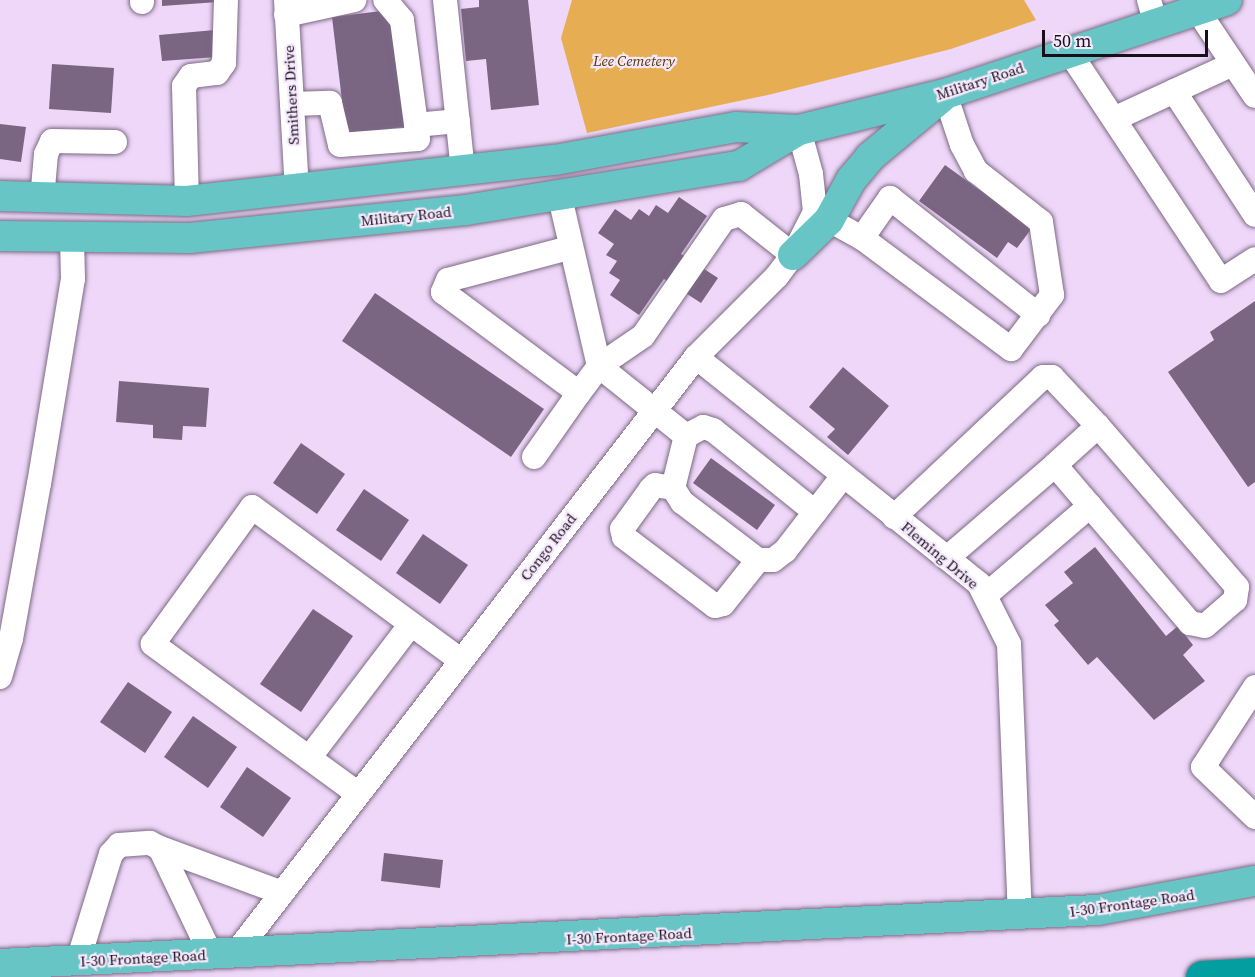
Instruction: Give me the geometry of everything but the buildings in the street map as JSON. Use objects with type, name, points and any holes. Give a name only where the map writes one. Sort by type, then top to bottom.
[{"type":"highway","points":[[1202,977],[1255,974]]},
{"type":"main road","name":"Military Road","points":[[0,196],[42,199],[187,201],[555,160],[736,127],[799,130],[945,94],[1070,53],[1152,12],[1218,3]]},
{"type":"main road","points":[[793,255],[870,157],[945,94]]},
{"type":"main road","name":"Military Road","points":[[0,236],[190,238],[466,210],[559,193],[739,166],[799,130]]},
{"type":"main road","points":[[297,190],[299,228]]},
{"type":"main road","name":"I-30 Frontage Road","points":[[0,964],[223,955],[1098,910],[1255,881]]},
{"type":"street","points":[[187,201],[184,86],[191,76],[217,72],[224,63],[226,0]]},
{"type":"street","points":[[292,104],[330,103],[340,145],[418,138],[402,20],[385,0]]},
{"type":"street","points":[[446,0],[463,170]]},
{"type":"street","points":[[286,8],[345,1]]},
{"type":"street","points":[[1218,3],[1233,64],[1255,96]]},
{"type":"street","name":"Smithers Drive","points":[[286,8],[297,190]]},
{"type":"street","points":[[1070,53],[1116,118],[1221,281],[1255,259]]},
{"type":"street","points":[[1116,118],[1233,64]]},
{"type":"street","points":[[1174,91],[1255,215]]},
{"type":"street","points":[[799,130],[822,216],[869,243],[1011,350],[1052,295],[1041,222],[976,171],[962,145],[945,94]]},
{"type":"street","points":[[416,125],[458,121]]},
{"type":"street","points":[[42,199],[46,154],[52,141],[115,142]]},
{"type":"street","points":[[559,193],[569,248],[599,366],[654,411],[691,433],[787,508],[786,534],[769,547],[754,541],[673,485],[655,485],[622,529],[624,537],[715,606],[723,604],[758,560]]},
{"type":"street","points":[[869,243],[890,198],[1038,315]]},
{"type":"street","points":[[534,457],[599,366],[643,336],[724,219],[741,214],[793,255]]},
{"type":"street","points":[[0,677],[11,639],[73,279],[72,238]]},
{"type":"street","points":[[569,248],[448,280],[443,292],[579,393]]},
{"type":"street","name":"Congo Road","points":[[223,955],[282,892],[696,357],[777,276],[793,255]]},
{"type":"street","name":"Fleming Drive","points":[[696,357],[979,584],[986,595],[1009,644],[1020,915]]},
{"type":"street","points":[[894,517],[1043,377],[1052,377],[1098,426],[1237,587],[1235,600],[1206,626],[1190,623],[1055,465]]},
{"type":"street","points":[[946,558],[1098,426]]},
{"type":"street","points":[[691,433],[713,430],[815,512]]},
{"type":"street","points":[[691,433],[673,485],[682,502],[758,560],[773,560],[785,551],[843,476]]},
{"type":"street","points":[[986,595],[1090,506]]},
{"type":"street","points":[[357,793],[153,644],[252,507],[460,660]]},
{"type":"street","points":[[309,758],[411,624]]},
{"type":"street","points":[[1252,811],[1203,767],[1255,687]]},
{"type":"street","points":[[78,961],[111,854],[119,845],[150,843],[282,892]]},
{"type":"street","points":[[160,848],[223,955]]},
{"type":"green space","name":"Lee Cemetery","points":[[572,0],[1024,0],[1036,20],[951,49],[768,95],[587,133],[561,38]]}]
